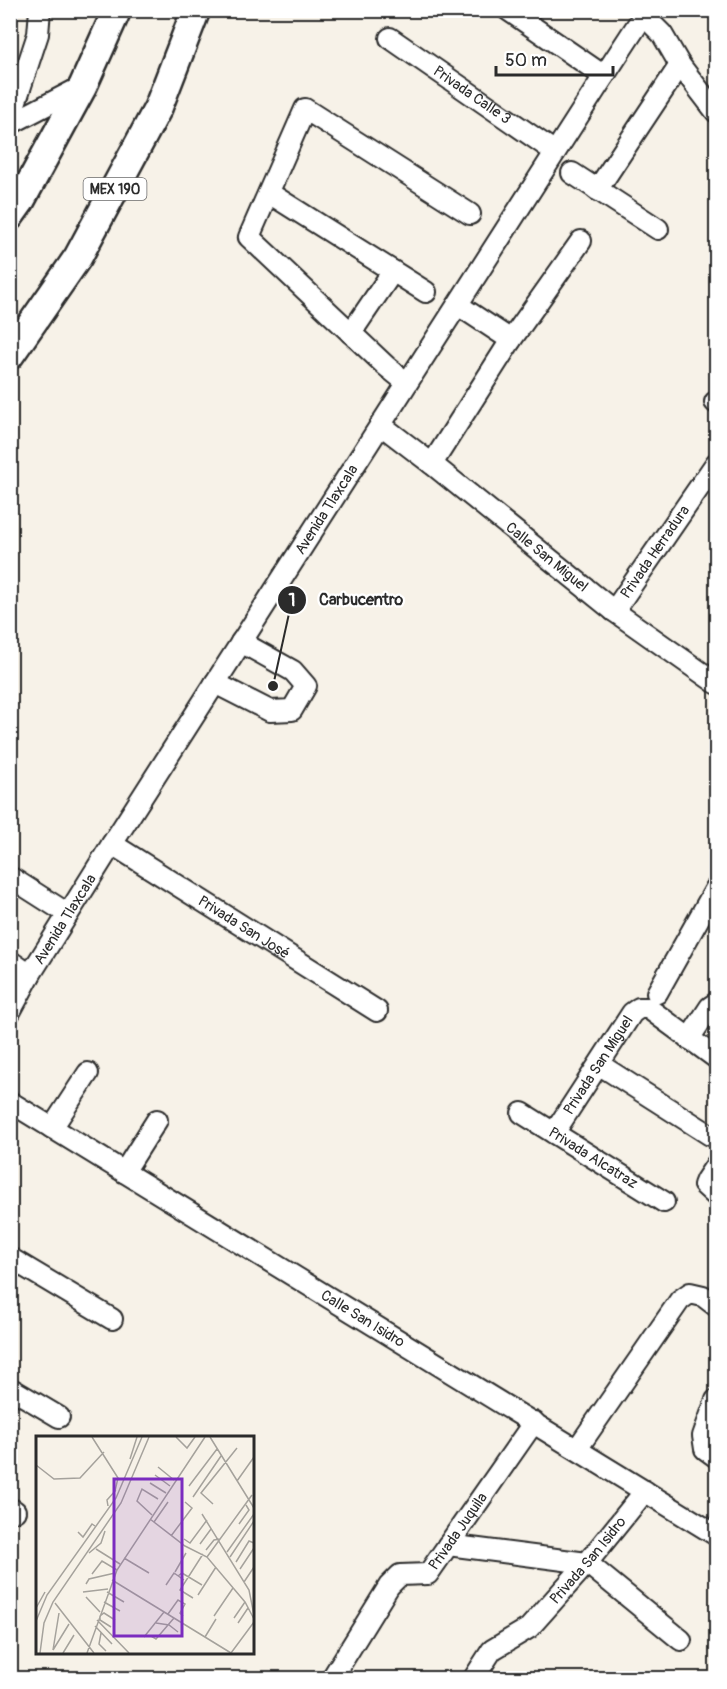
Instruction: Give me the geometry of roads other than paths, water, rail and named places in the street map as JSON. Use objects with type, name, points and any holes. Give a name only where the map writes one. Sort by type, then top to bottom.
[{"type":"highway","points":[[10,216],[20,202],[83,86],[117,10]]},
{"type":"highway","name":"MEX 190","points":[[10,355],[78,257],[158,108],[196,10]]},
{"type":"street","points":[[10,122],[38,34],[40,10]]},
{"type":"street","points":[[508,10],[603,76]]},
{"type":"street","points":[[646,13],[662,34],[680,65],[717,112]]},
{"type":"street","name":"Avenida Tlaxcala","points":[[10,1012],[19,967],[68,914],[407,383],[465,310],[555,152],[646,13]]},
{"type":"street","name":"Privada Calle 3","points":[[390,38],[555,152]]},
{"type":"street","points":[[597,190],[680,65]]},
{"type":"street","points":[[10,122],[83,86]]},
{"type":"street","points":[[407,383],[249,237],[305,110],[470,214]]},
{"type":"street","points":[[572,173],[658,229]]},
{"type":"street","points":[[269,193],[426,292]]},
{"type":"street","points":[[432,464],[511,340],[581,241]]},
{"type":"street","points":[[351,333],[393,271]]},
{"type":"street","points":[[465,310],[511,340]]},
{"type":"street","name":"Calle San Miguel","points":[[381,425],[614,611],[717,683]]},
{"type":"street","name":"Privada Herradura","points":[[614,611],[717,463]]},
{"type":"street","points":[[215,683],[270,711],[292,710],[306,686],[293,670],[241,642]]},
{"type":"street","name":"Privada San José","points":[[112,844],[377,1011]]},
{"type":"street","points":[[10,877],[68,914]]},
{"type":"street","name":"Privada San Miguel","points":[[554,1134],[632,1013],[652,1000],[714,898]]},
{"type":"street","points":[[652,1000],[690,1039],[717,1058]]},
{"type":"street","points":[[690,1039],[710,1007],[717,1003]]},
{"type":"street","points":[[600,1065],[710,1134]]},
{"type":"street","points":[[52,1128],[88,1073]]},
{"type":"street","name":"Calle San Isidro","points":[[10,1102],[717,1535]]},
{"type":"street","name":"Privada Alcatraz","points":[[522,1113],[664,1203]]},
{"type":"street","points":[[124,1172],[157,1120]]},
{"type":"street","points":[[717,1165],[705,1185],[717,1196]]},
{"type":"street","points":[[10,1258],[112,1319]]},
{"type":"street","points":[[577,1449],[680,1300],[690,1293],[702,1296],[717,1305]]},
{"type":"street","points":[[10,1388],[58,1417]]},
{"type":"street","points":[[717,1401],[702,1436],[705,1449],[717,1457]]},
{"type":"street","name":"Privada Juquila","points":[[332,1678],[389,1586],[400,1575],[428,1574],[534,1422]]},
{"type":"street","name":"Privada San Isidro","points":[[474,1678],[492,1650],[529,1628],[587,1563],[645,1491]]},
{"type":"street","points":[[448,1545],[587,1563],[681,1640]]},
{"type":"place","name":"Carbucentro","points":[[273,686]]}]
